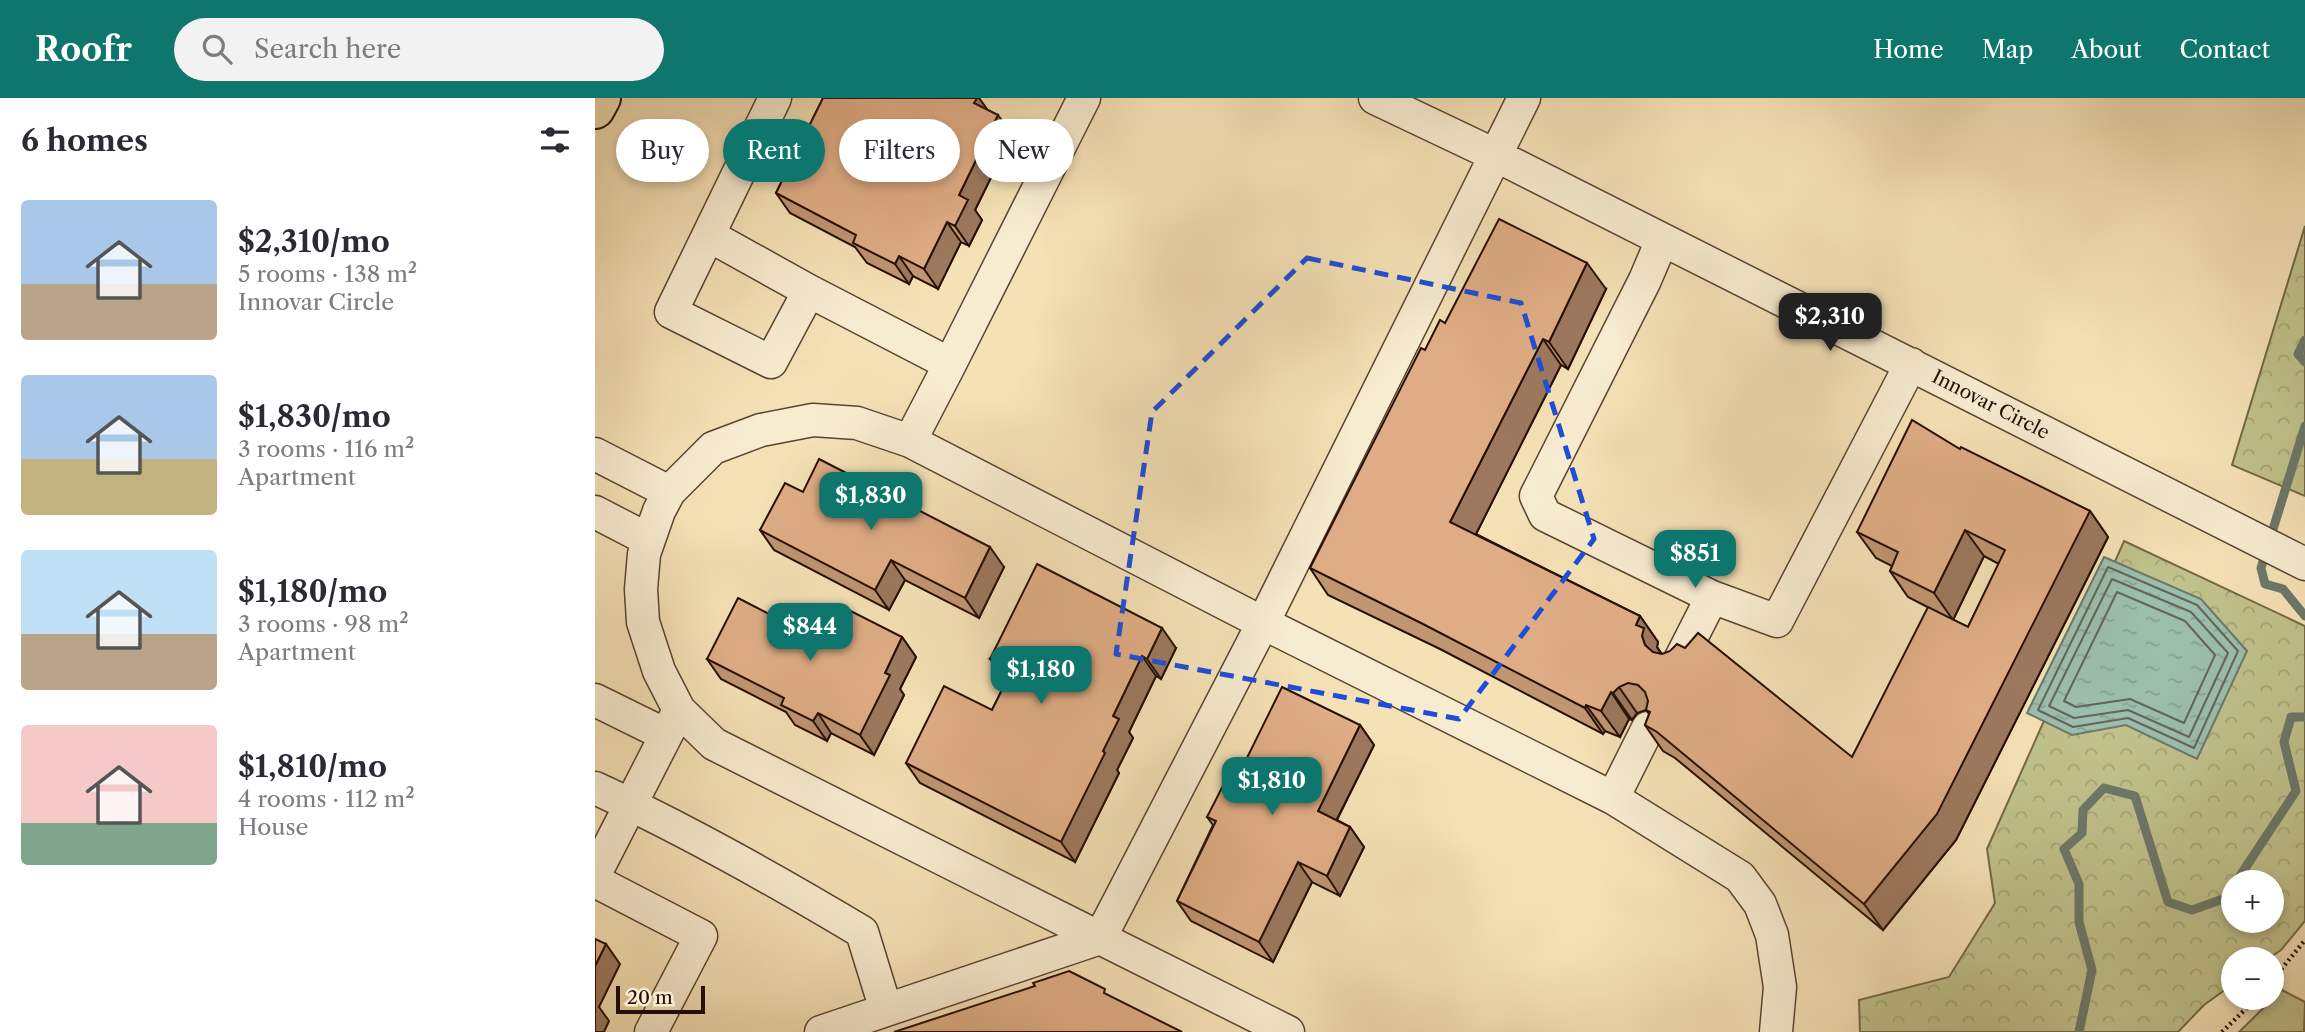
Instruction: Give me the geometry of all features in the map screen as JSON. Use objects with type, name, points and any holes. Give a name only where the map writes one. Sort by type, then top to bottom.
[{"type":"main road","points":[[595,109],[601,98]]},
{"type":"street","points":[[775,98],[671,312],[771,362],[809,291]]},
{"type":"street","name":"Innovar Circle","points":[[1374,98],[1495,155],[2305,564]]},
{"type":"street","points":[[821,1032],[1100,938],[1263,623],[1524,98]]},
{"type":"street","points":[[910,441],[1081,99]]},
{"type":"street","points":[[709,236],[950,365]]},
{"type":"street","points":[[1662,240],[1645,280],[1535,496],[1545,515],[1712,597],[1777,621],[1911,364]]},
{"type":"street","points":[[595,874],[672,723],[643,622],[641,589],[644,554],[659,511],[669,492],[713,449],[761,430],[813,420],[857,422],[910,441],[1263,623],[1613,798],[1740,877],[1760,904],[1772,935],[1780,987],[1776,1032]]},
{"type":"street","points":[[595,454],[669,492]]},
{"type":"street","points":[[595,512],[649,540]]},
{"type":"street","points":[[1679,662],[1712,597]]},
{"type":"street","points":[[595,700],[672,723],[1288,1032]]},
{"type":"street","points":[[1613,798],[1649,728]]},
{"type":"street","points":[[595,788],[631,804],[785,887],[862,932],[885,1010]]},
{"type":"street","points":[[595,881],[701,936],[651,1032]]},
{"type":"path","points":[[2284,966],[2305,940]]},
{"type":"path","points":[[2222,1032],[2245,1010]]},
{"type":"highlighted area","points":[[1307,258],[1521,303],[1594,539],[1459,719],[1116,654],[1152,412]]},
{"type":"green space","points":[[2305,226],[2305,496],[2232,465]]},
{"type":"green space","points":[[2124,541],[2305,626],[2305,921],[2283,947],[2221,947],[2221,993],[2204,1005],[2178,1032],[1860,1032],[1859,1000],[1949,977],[1995,903],[1987,849]]},
{"type":"green space","points":[[2284,991],[2305,1002],[2304,1032],[2239,1032],[2262,1010],[2284,1010]]},
{"type":"water","points":[[2104,557],[2201,599],[2247,651],[2197,759],[2126,725],[2072,735],[2027,713]]},
{"type":"building","points":[[823,98],[977,98],[974,103],[998,115],[996,119],[974,119],[974,164],[959,195],[968,200],[955,226],[947,222],[924,269],[899,256],[895,264],[853,243],[856,235],[776,193],[781,182],[825,182],[825,119],[813,119]]},
{"type":"building","points":[[1499,219],[1587,263],[1549,342],[1543,339],[1450,522],[1640,616],[1636,625],[1644,628],[1642,636],[1645,645],[1653,652],[1662,654],[1677,644],[1685,648],[1698,633],[1852,757],[1928,607],[1968,627],[2005,550],[1965,530],[1934,593],[1890,571],[1898,552],[1857,532],[1912,420],[1960,449],[1961,447],[2090,511],[1937,814],[1864,904],[1657,732],[1645,725],[1650,712],[1646,710],[1648,701],[1645,692],[1638,685],[1628,683],[1611,692],[1601,711],[1586,705],[1585,708],[1310,568],[1421,348],[1425,350],[1440,320],[1445,323]]},
{"type":"building","points":[[819,459],[990,547],[965,598],[891,560],[875,590],[760,530],[785,483],[803,492]]},
{"type":"building","points":[[1037,564],[1162,628],[1147,659],[1142,656],[1113,716],[1119,719],[1103,751],[1105,753],[1061,842],[906,763],[944,686],[992,710],[1012,670],[990,659]]},
{"type":"building","points":[[738,598],[825,643],[843,607],[902,637],[885,673],[890,675],[860,735],[818,713],[813,721],[781,705],[784,698],[707,659]]},
{"type":"building","points":[[1282,687],[1360,725],[1318,811],[1350,827],[1327,876],[1298,862],[1259,942],[1177,901],[1216,821],[1207,817],[1233,766],[1241,770]]},
{"type":"building","points":[[595,939],[606,944],[595,966]]},
{"type":"building","points":[[1069,971],[1105,989],[1104,993],[1182,1032],[894,1032],[1035,986],[1033,983]]},
{"type":"waterway","points":[[2305,340],[2298,354],[2305,362]]},
{"type":"waterway","points":[[2305,426],[2261,568],[2265,584],[2283,589],[2305,616]]},
{"type":"waterway","points":[[2244,870],[2296,791],[2284,742],[2291,717],[2305,717]]},
{"type":"waterway","points":[[2079,1032],[2092,970],[2079,922],[2079,884],[2064,849],[2082,833],[2083,810],[2104,788],[2135,796],[2168,902],[2192,910],[2221,900]]}]
